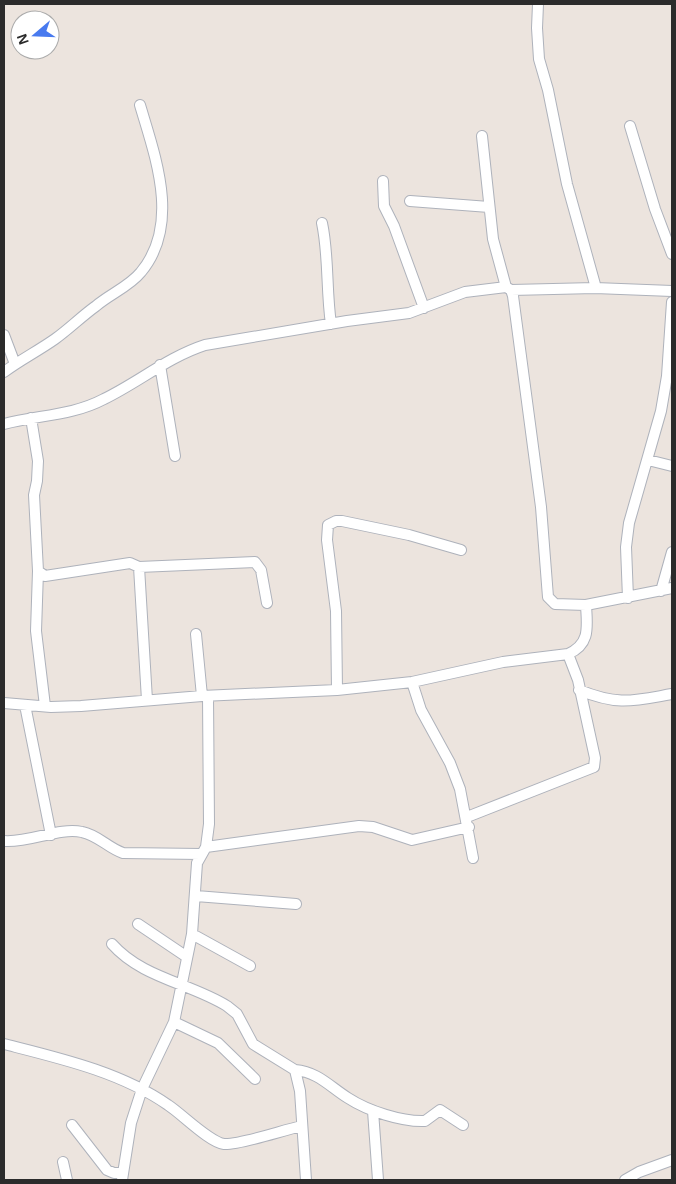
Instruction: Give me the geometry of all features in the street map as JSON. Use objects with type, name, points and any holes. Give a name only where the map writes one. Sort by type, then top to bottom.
[{"type":"street","points":[[538,4],[539,59],[548,90],[567,184],[596,288]]},
{"type":"street","points":[[4,372],[55,339],[95,306],[136,277],[142,271],[155,248],[162,219],[159,174],[140,105]]},
{"type":"street","points":[[630,126],[655,210],[672,254]]},
{"type":"street","points":[[482,136],[493,239],[509,289],[538,488],[548,598],[555,604],[586,605],[672,588]]},
{"type":"street","points":[[383,181],[384,206],[394,226],[424,308]]},
{"type":"street","points":[[410,200],[490,207]]},
{"type":"street","points":[[322,223],[325,240],[326,290],[331,324]]},
{"type":"street","points":[[4,424],[57,415],[96,403],[160,365],[185,352],[205,346],[331,324],[396,315],[424,308],[465,292],[509,289],[596,288],[672,291]]},
{"type":"street","points":[[628,598],[626,547],[629,523],[670,377],[672,302]]},
{"type":"street","points":[[4,334],[15,364]]},
{"type":"street","points":[[160,365],[176,456]]},
{"type":"street","points":[[31,418],[38,471],[34,495],[38,572],[36,630],[45,706]]},
{"type":"street","points":[[648,460],[672,466]]},
{"type":"street","points":[[337,690],[336,611],[327,540],[328,525],[336,520],[342,521],[409,535],[461,550]]},
{"type":"street","points":[[661,591],[672,552]]},
{"type":"street","points":[[38,572],[45,576],[130,563],[139,567],[255,562],[261,570],[267,603]]},
{"type":"street","points":[[139,567],[147,700]]},
{"type":"street","points":[[4,703],[45,706],[337,690],[412,682],[503,662],[568,654],[576,650],[585,640],[586,605]]},
{"type":"street","points":[[72,1125],[107,1170],[122,1177],[131,1123],[142,1089],[174,1022],[192,934],[197,863],[203,850],[209,824],[205,696],[196,634]]},
{"type":"street","points":[[4,841],[23,841],[79,831],[92,834],[113,850],[123,853],[203,850],[359,826],[373,827],[412,840],[468,822],[594,767],[595,758],[579,690],[568,654]]},
{"type":"street","points":[[412,682],[421,710],[450,763],[460,789],[468,822],[473,858]]},
{"type":"street","points":[[579,690],[618,702],[672,694]]},
{"type":"street","points":[[25,705],[52,835]]},
{"type":"street","points":[[196,896],[296,904]]},
{"type":"street","points":[[138,924],[187,957]]},
{"type":"street","points":[[192,934],[250,966]]},
{"type":"street","points":[[112,944],[122,954],[141,967],[227,1006],[237,1014],[253,1044],[295,1070],[318,1076],[346,1097],[373,1111],[421,1122],[429,1120],[440,1110],[463,1125]]},
{"type":"street","points":[[174,1022],[218,1043],[255,1079]]},
{"type":"street","points":[[4,1044],[50,1055],[142,1089],[167,1104],[213,1140],[222,1144],[234,1144],[302,1126]]},
{"type":"street","points":[[295,1070],[300,1091],[306,1180]]},
{"type":"street","points":[[373,1111],[378,1180]]},
{"type":"street","points":[[625,1180],[639,1172],[672,1160]]},
{"type":"street","points":[[63,1162],[67,1180]]}]
